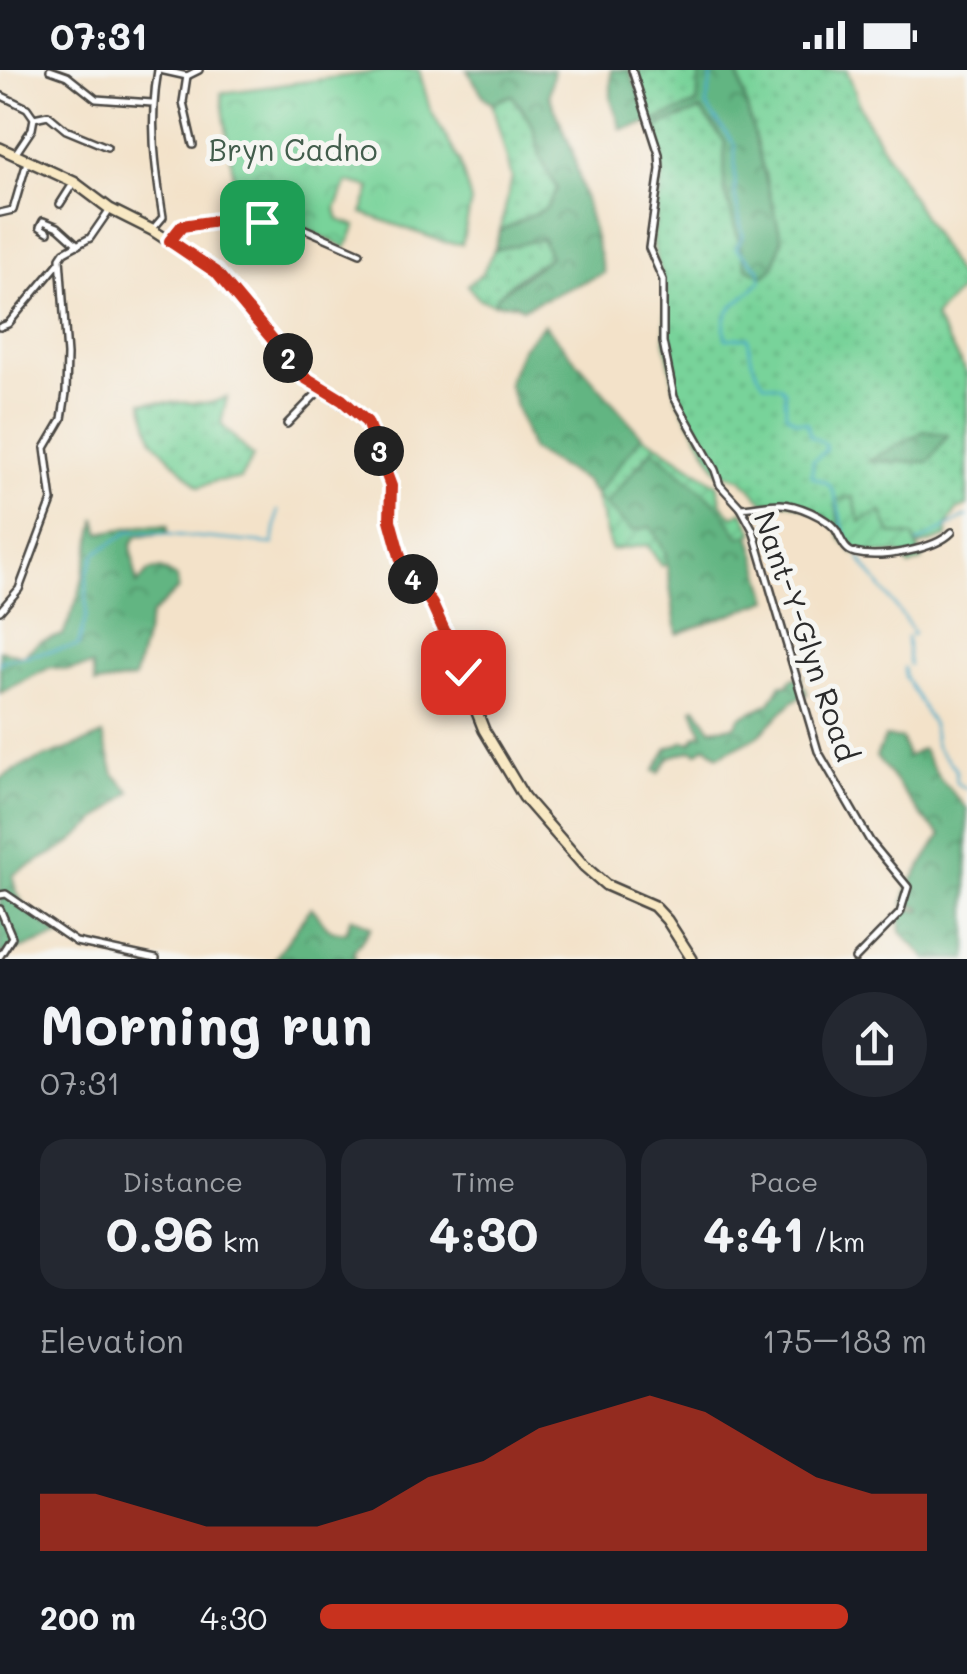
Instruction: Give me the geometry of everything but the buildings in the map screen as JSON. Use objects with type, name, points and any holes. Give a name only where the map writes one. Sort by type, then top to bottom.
[{"type":"main road","points":[[0,148],[74,182],[110,209],[152,230],[216,272],[304,377],[362,416],[372,432],[391,486],[390,520],[401,560],[432,604],[458,658],[484,730],[524,797],[606,886],[654,906],[668,920],[692,959]]},
{"type":"street","points":[[50,70],[70,73],[96,98],[152,103]]},
{"type":"street","points":[[152,230],[163,218],[154,162],[152,103],[159,70],[187,76],[200,70]]},
{"type":"street","name":"Nant-Y-Glyn Road","points":[[632,70],[659,154],[649,248],[663,280],[663,342],[674,398],[720,485],[741,508],[753,530],[818,751],[870,841],[908,887],[900,913],[855,959]]},
{"type":"street","points":[[187,76],[183,102],[193,145]]},
{"type":"street","points":[[0,96],[27,108],[34,118],[32,129],[14,156]]},
{"type":"street","points":[[34,118],[48,115],[66,130],[107,147]]},
{"type":"street","points":[[0,213],[13,210],[27,162]]},
{"type":"street","points":[[64,203],[74,182]]},
{"type":"street","points":[[100,202],[100,225]]},
{"type":"street","points":[[0,611],[20,589],[52,501],[45,448],[62,420],[66,393],[61,254],[90,238],[110,209]]},
{"type":"street","points":[[170,241],[182,226],[231,219],[296,226],[360,253]]},
{"type":"street","points":[[48,232],[40,227],[43,221],[58,227],[78,245]]},
{"type":"street","points":[[0,327],[8,324],[59,263]]},
{"type":"street","points":[[287,424],[321,389]]},
{"type":"street","points":[[741,508],[780,504],[824,519],[854,554],[901,554],[952,532]]},
{"type":"street","points":[[0,895],[6,894],[76,942],[156,959]]},
{"type":"street","points":[[0,909],[12,937],[0,956]]},
{"type":"green space","name":"Bryn Cadno","points":[[389,70],[419,70],[430,109],[459,160],[471,202],[462,244],[444,242],[362,213],[371,188],[347,182],[336,209],[339,220],[356,226],[346,248],[297,225],[255,221],[257,202],[241,199],[241,190],[235,187],[221,93]]},
{"type":"green space","points":[[467,70],[554,70],[549,95],[572,150],[604,273],[523,308],[495,304],[496,297],[550,257],[542,239],[494,250],[500,231],[546,208],[557,189],[541,159],[533,126],[512,95],[492,103]]},
{"type":"green space","points":[[611,70],[629,70],[651,122],[697,104],[700,70],[737,70],[782,241],[773,268],[763,276],[746,267],[724,187],[725,142],[701,110],[663,124],[654,134],[650,123],[621,129],[611,99]]},
{"type":"green space","points":[[634,70],[700,70],[698,104],[652,122]]},
{"type":"green space","points":[[737,70],[847,70],[864,116],[964,286],[934,317],[967,374],[967,506],[957,510],[947,525],[947,537],[917,547],[860,522],[839,531],[805,507],[764,503],[742,479],[718,471],[677,398],[665,342],[666,291],[652,243],[662,177],[656,132],[663,124],[701,110],[725,142],[724,187],[746,267],[782,241]]},
{"type":"green space","points":[[512,95],[533,126],[541,159],[557,189],[546,208],[500,231],[512,178],[492,103]]},
{"type":"green space","points":[[542,238],[550,257],[512,283],[495,304],[479,299],[467,285],[482,274],[494,250]]},
{"type":"green space","points":[[544,324],[642,436],[595,495],[585,481],[531,450],[508,383],[521,349]]},
{"type":"green space","points":[[227,397],[221,424],[253,457],[240,479],[199,487],[153,440],[142,402],[211,403]]},
{"type":"green space","points":[[924,431],[948,435],[929,462],[868,461]]},
{"type":"green space","points":[[642,436],[657,444],[605,505],[595,495]]},
{"type":"green space","points":[[657,444],[717,484],[722,504],[733,517],[743,511],[754,533],[740,537],[720,507],[653,449]]},
{"type":"green space","points":[[653,449],[720,507],[740,536],[750,534],[769,600],[677,634],[665,552],[651,528],[632,531],[605,505]]},
{"type":"green space","points":[[595,495],[632,531],[651,527],[667,564],[662,566],[647,545],[611,550]]},
{"type":"green space","points":[[853,497],[860,522],[881,511],[891,534],[913,536],[923,560],[909,566],[901,554],[854,553],[840,537],[836,500]]},
{"type":"green space","points":[[96,518],[100,533],[142,525],[168,525],[168,533],[137,536],[131,545],[137,584],[149,571],[161,569],[177,578],[178,589],[151,615],[134,679],[95,684],[92,666],[68,670],[51,667],[0,693],[0,650],[23,656],[39,642],[63,635],[79,595]]},
{"type":"green space","points":[[802,676],[799,685],[805,687],[807,694],[793,701],[758,736],[718,756],[706,746],[697,753],[692,750],[669,757],[659,773],[654,771],[668,748],[685,741],[691,743],[697,735],[703,735],[693,709],[696,707],[711,729],[735,726],[740,717],[770,703],[781,684],[788,685],[791,679]]},
{"type":"green space","points":[[103,735],[114,774],[131,792],[68,845],[13,875],[23,903],[61,936],[0,955],[0,779]]},
{"type":"green space","points":[[885,737],[902,739],[907,757],[922,749],[938,776],[967,809],[967,959],[927,959],[901,932],[900,913],[907,909],[922,911],[921,907],[904,904],[908,887],[941,835],[876,757]]},
{"type":"green space","points":[[311,907],[333,931],[346,932],[351,917],[371,927],[353,953],[356,959],[275,959]]},
{"type":"waterway","points":[[713,70],[706,106],[735,145],[735,197],[743,236],[736,248],[759,269],[761,280],[729,311],[724,327],[726,339],[748,337],[752,361],[764,383],[785,391],[786,414],[807,422],[810,436],[825,444],[826,450],[813,461],[812,476],[831,488],[853,550]]},
{"type":"waterway","points":[[0,664],[3,660],[78,646],[86,616],[87,574],[95,554],[130,531],[273,544],[278,511]]},
{"type":"waterway","points":[[918,543],[967,516]]},
{"type":"waterway","points":[[859,558],[909,625],[914,634],[911,635]]},
{"type":"waterway","points":[[907,637],[909,665]]},
{"type":"waterway","points":[[904,668],[905,677],[932,723],[936,747],[956,769],[956,783],[967,789]]},
{"type":"route","points":[[262,222],[231,219],[182,226],[170,241],[216,272],[304,377],[342,400],[367,422],[391,486],[390,520],[401,560],[432,604],[463,672]]}]
